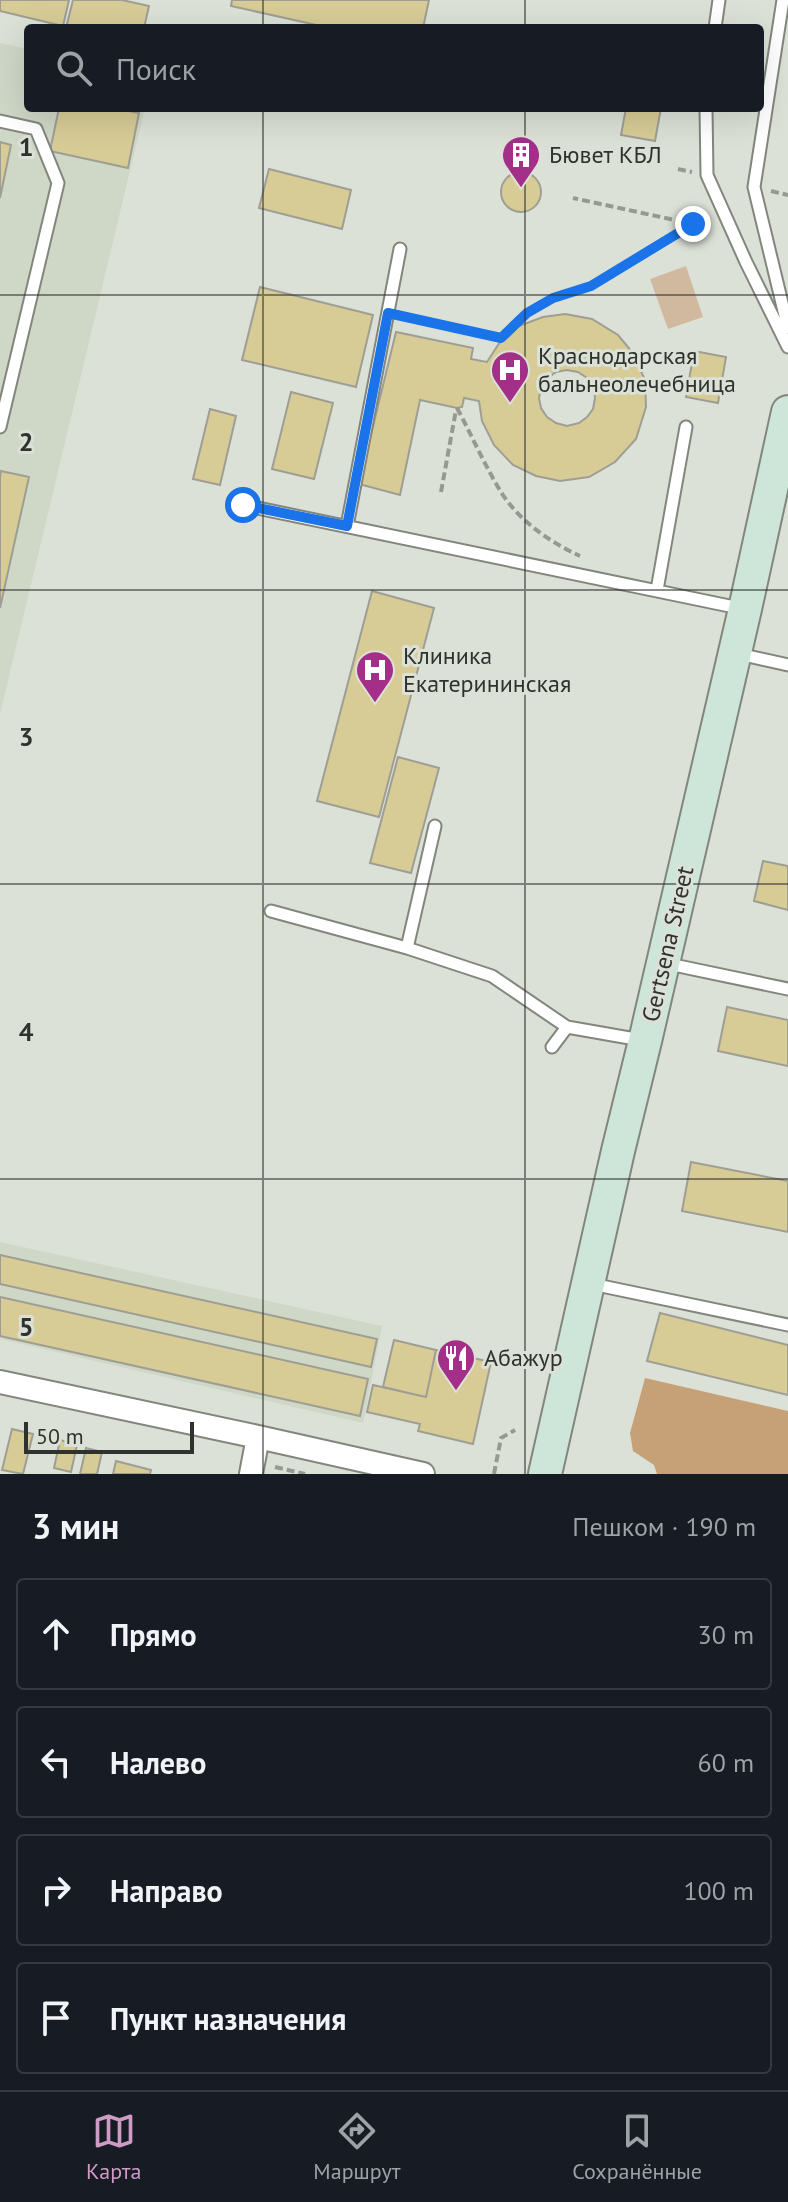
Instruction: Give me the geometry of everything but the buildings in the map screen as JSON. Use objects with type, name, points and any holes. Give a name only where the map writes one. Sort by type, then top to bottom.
[{"type":"main road","name":"Gertsena Street","points":[[545,1474],[788,412]]},
{"type":"street","points":[[0,1382],[423,1474]]},
{"type":"street","points":[[251,1474],[258,1437]]},
{"type":"lane","points":[[716,24],[719,0]]},
{"type":"lane","points":[[783,0],[754,187],[788,328]]},
{"type":"lane","points":[[706,112],[707,175],[788,347]]},
{"type":"lane","points":[[0,121],[36,129],[58,183],[0,427]]},
{"type":"lane","points":[[347,526],[400,249]]},
{"type":"lane","points":[[657,590],[686,427]]},
{"type":"lane","points":[[243,505],[745,609]]},
{"type":"lane","points":[[735,653],[788,665]]},
{"type":"lane","points":[[407,948],[435,826]]},
{"type":"lane","points":[[271,911],[407,948],[492,976],[567,1027],[645,1041]]},
{"type":"lane","points":[[663,963],[788,989]]},
{"type":"lane","points":[[552,1047],[567,1027]]},
{"type":"lane","points":[[588,1283],[788,1325]]},
{"type":"path","points":[[678,169],[707,175]]},
{"type":"path","points":[[754,187],[788,195]]},
{"type":"path","points":[[388,313],[501,338],[527,313],[553,298],[591,286],[693,224],[573,198]]},
{"type":"path","points":[[441,492],[457,408],[503,495],[527,522],[560,546],[588,560]]},
{"type":"path","points":[[494,1474],[501,1438],[515,1430]]},
{"type":"shaded area","points":[[0,43],[24,48],[24,112],[144,112],[0,714]]},
{"type":"shaded area","points":[[686,266],[703,317],[668,329],[650,279]]},
{"type":"shaded area","points":[[0,1242],[382,1326],[363,1423],[0,1339]]},
{"type":"shaded area","points":[[645,1378],[788,1411],[788,1474],[657,1474],[654,1465],[633,1451],[630,1433]]},
{"type":"place","name":"Бювет КБЛ","points":[[521,189]]},
{"type":"place","name":"Краснодарская бальнеолечебница","points":[[510,404]]},
{"type":"place","name":"Клиника Екатерининская","points":[[375,704]]},
{"type":"place","name":"Абажур","points":[[456,1392]]},
{"type":"route","points":[[243,505],[347,526],[388,313],[501,338],[527,313],[553,298],[591,286],[693,224]]}]
